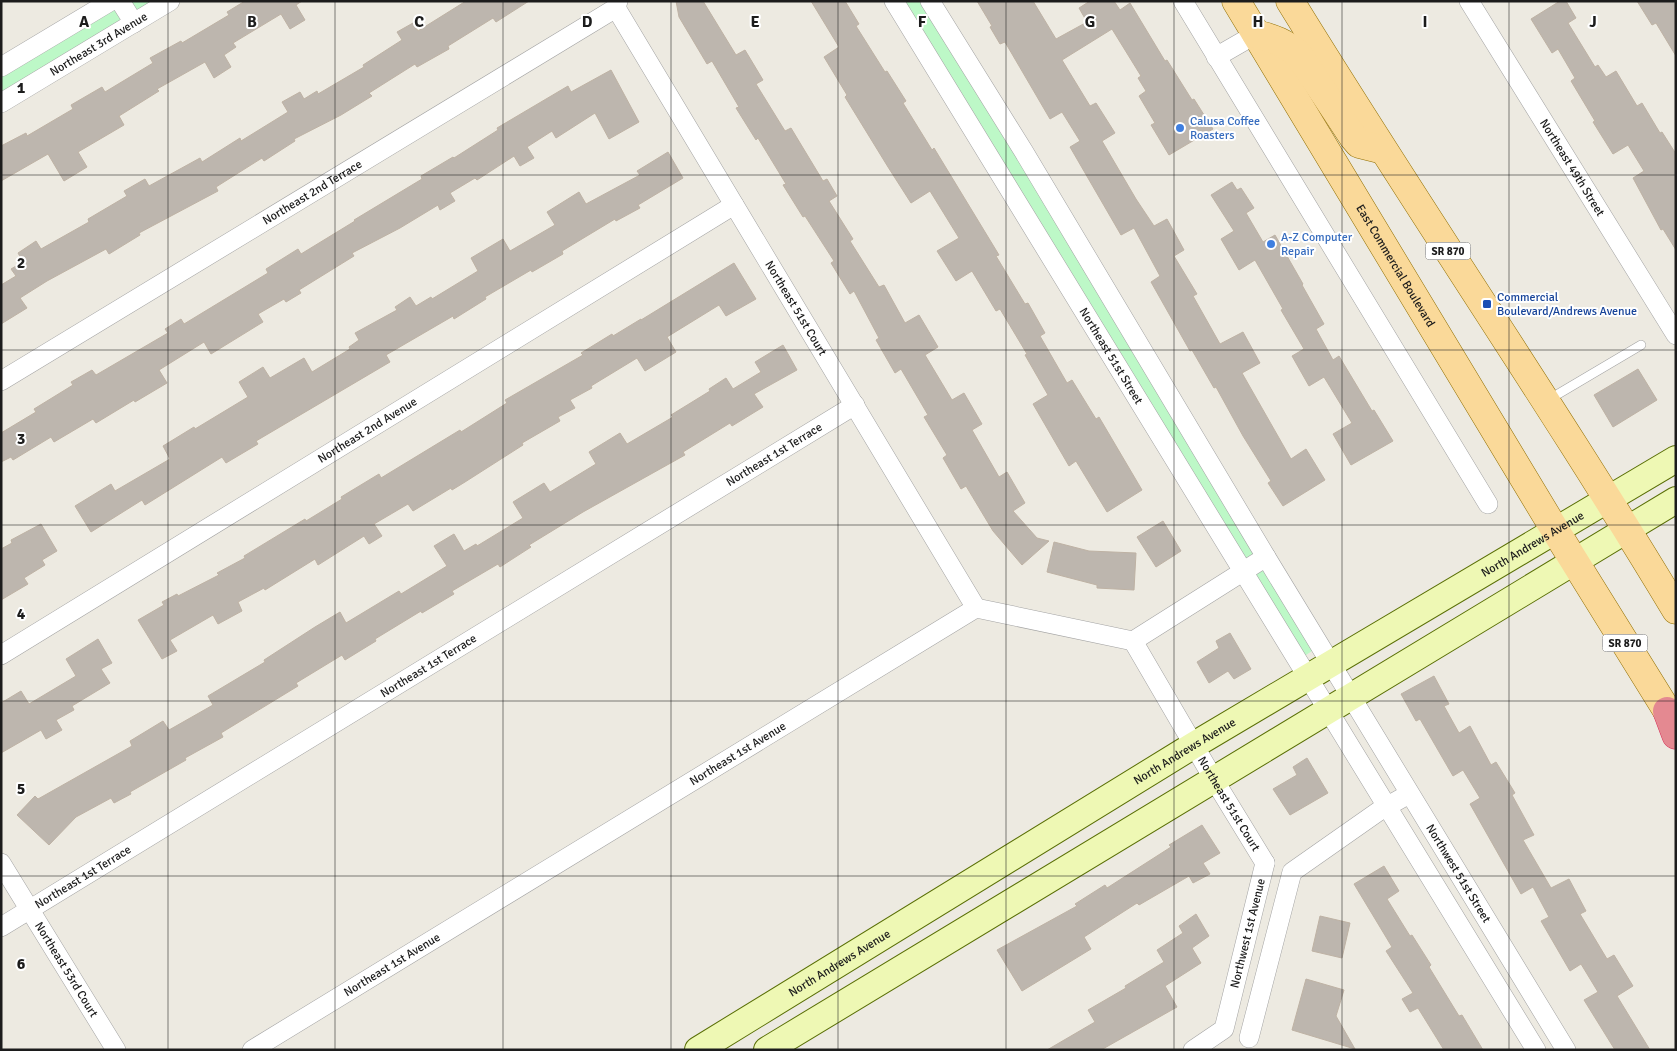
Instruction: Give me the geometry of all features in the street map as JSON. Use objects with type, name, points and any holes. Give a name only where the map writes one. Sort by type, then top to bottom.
[{"type":"main road","name":"East Commercial Boulevard","points":[[1236,1],[1555,530]]},
{"type":"main road","name":"SR 870","points":[[1292,3],[1383,150],[1608,499],[1676,610]]},
{"type":"main road","points":[[1256,34],[1278,40],[1291,47],[1299,55],[1359,144],[1383,150]]},
{"type":"main road","name":"North Andrews Avenue","points":[[698,1050],[1194,746],[1676,459]]},
{"type":"main road","points":[[767,1050],[1213,778],[1328,711],[1676,500]]},
{"type":"main road","name":"SR 870","points":[[1555,530],[1673,724]]},
{"type":"street","points":[[1,67],[111,1]]},
{"type":"street","points":[[120,1],[134,23]]},
{"type":"street","name":"Northeast 3rd Avenue","points":[[1,103],[170,1]]},
{"type":"street","name":"Northeast 51st Street","points":[[894,1],[1328,711]]},
{"type":"street","points":[[930,1],[1024,152],[1266,557],[1352,696]]},
{"type":"street","points":[[1183,1],[1488,504]]},
{"type":"street","name":"Northeast 49th Street","points":[[1469,1],[1676,335]]},
{"type":"street","name":"Northeast 51st Court","points":[[617,4],[734,205],[976,608]]},
{"type":"street","name":"Northeast 2nd Terrace","points":[[1,381],[617,4]]},
{"type":"street","points":[[1216,57],[1256,34]]},
{"type":"street","points":[[996,169],[1024,152]]},
{"type":"street","name":"Northeast 2nd Avenue","points":[[1,655],[734,205]]},
{"type":"street","name":"Northeast 1st Terrace","points":[[1,926],[855,405]]},
{"type":"street","points":[[976,608],[1133,642],[1266,557]]},
{"type":"street","name":"Northeast 1st Avenue","points":[[252,1050],[976,608]]},
{"type":"street","name":"Northeast 51st Court","points":[[1133,642],[1265,863]]},
{"type":"street","name":"Northwest 51st Street","points":[[1352,696],[1409,794],[1566,1050]]},
{"type":"street","name":"Northwest 51st Street","points":[[1328,711],[1536,1050]]},
{"type":"street","points":[[1194,1050],[1224,1029],[1252,1044],[1292,872],[1386,807],[1409,794]]},
{"type":"street","name":"Northeast 53rd Court","points":[[1,863],[116,1050]]},
{"type":"street","name":"Northwest 1st Avenue","points":[[1224,1029],[1265,863],[1292,872]]},
{"type":"lane","points":[[1546,402],[1641,345]]},
{"type":"green space","points":[[123,1],[157,1],[1,95],[1,75]]},
{"type":"green space","points":[[900,1],[921,1],[1315,649],[1303,657]]},
{"type":"building","points":[[245,1],[302,1],[296,5],[305,20],[290,29],[281,14],[233,43],[236,47],[224,55],[231,67],[214,78],[205,62],[157,89],[159,91],[119,116],[124,125],[78,152],[87,167],[64,181],[48,154],[1,181],[1,146],[26,133],[27,136],[73,109],[71,105],[102,87],[105,92],[153,63],[150,58],[181,41],[182,43],[229,15],[227,12]]},
{"type":"building","points":[[466,1],[529,1],[496,22],[493,18],[448,46],[449,49],[417,67],[415,64],[369,93],[372,96],[341,115],[294,139],[295,141],[264,161],[262,158],[216,187],[218,191],[139,233],[140,235],[109,254],[106,249],[47,281],[20,298],[27,308],[1,324],[1,285],[16,276],[11,269],[23,262],[18,253],[36,241],[41,249],[89,222],[88,219],[127,196],[124,191],[145,179],[149,186],[200,158],[202,162],[240,138],[241,141],[288,112],[282,102],[300,92],[304,99],[317,91],[318,94],[364,67],[363,65],[402,40],[397,32],[413,23],[418,31]]},
{"type":"building","points":[[676,1],[703,1],[736,55],[745,50],[763,80],[756,84],[785,131],[791,128],[823,181],[827,179],[837,196],[829,201],[853,239],[850,241],[879,287],[884,285],[905,323],[919,315],[938,347],[925,355],[952,400],[964,393],[982,424],[972,430],[999,477],[1007,472],[1025,503],[1013,511],[1037,538],[1049,541],[1022,565],[993,531],[966,486],[961,489],[943,458],[947,455],[924,417],[928,415],[901,369],[895,373],[876,340],[879,338],[854,291],[850,294],[831,263],[834,261],[805,216],[803,217],[783,185],[786,184],[758,138],[756,140],[736,108],[739,107],[712,61],[707,64],[679,17]]},
{"type":"building","points":[[811,1],[845,1],[859,24],[856,26],[906,101],[903,103],[932,150],[934,148],[999,255],[996,256],[1025,304],[1028,303],[1045,333],[1040,336],[1067,383],[1072,380],[1096,419],[1099,417],[1142,490],[1107,512],[1076,461],[1069,466],[1033,404],[1048,395],[1025,355],[1027,354],[1000,309],[996,311],[972,271],[956,281],[937,251],[959,238],[930,191],[911,203],[845,97],[847,95],[824,57],[839,47]]},
{"type":"building","points":[[977,1],[1033,1],[1056,39],[1087,22],[1079,8],[1090,1],[1114,1],[1120,10],[1130,3],[1165,61],[1167,60],[1213,129],[1169,155],[1151,125],[1155,123],[1139,96],[1146,91],[1138,78],[1141,76],[1112,29],[1062,60],[1090,106],[1096,103],[1115,133],[1102,141],[1136,199],[1154,226],[1167,219],[1184,250],[1174,256],[1197,294],[1193,296],[1220,344],[1243,332],[1260,363],[1242,373],[1291,459],[1306,449],[1325,480],[1283,506],[1268,483],[1271,481],[1216,387],[1214,388],[1192,350],[1190,351],[1151,282],[1160,276],[1134,228],[1121,235],[1070,147],[1080,141],[1062,112],[1050,119],[1005,42],[1000,44]]},
{"type":"building","points":[[1560,1],[1566,1],[1576,18],[1568,23],[1595,67],[1598,65],[1606,77],[1616,71],[1637,106],[1642,103],[1660,133],[1662,132],[1676,154],[1676,250],[1663,229],[1661,230],[1633,178],[1644,171],[1628,145],[1613,154],[1571,81],[1575,78],[1558,49],[1552,53],[1531,19]]},
{"type":"building","points":[[1637,1],[1676,1],[1676,56],[1656,23],[1652,25]]},
{"type":"building","points":[[611,70],[639,122],[609,139],[595,113],[556,138],[552,131],[527,147],[534,158],[520,166],[514,156],[477,180],[475,178],[450,193],[455,201],[440,210],[438,205],[400,228],[352,253],[354,256],[299,290],[301,293],[286,302],[284,299],[258,314],[263,322],[211,354],[204,342],[159,370],[167,383],[96,423],[93,419],[54,442],[51,437],[13,460],[11,457],[1,462],[1,433],[36,412],[34,409],[73,385],[71,382],[92,370],[96,375],[168,333],[165,329],[181,319],[184,324],[268,273],[266,269],[298,249],[301,254],[422,179],[421,176],[454,158],[498,130],[497,128],[568,86],[571,92]]},
{"type":"building","points":[[668,152],[683,178],[638,205],[640,208],[616,221],[615,219],[562,251],[563,254],[485,297],[486,299],[454,319],[453,316],[386,355],[390,362],[256,441],[258,444],[226,463],[222,457],[145,505],[142,500],[91,532],[75,506],[111,484],[115,491],[170,459],[163,446],[248,397],[239,382],[263,367],[270,378],[304,358],[312,372],[350,349],[349,347],[359,340],[355,333],[397,310],[395,307],[410,297],[416,306],[431,297],[432,299],[478,271],[471,258],[503,239],[510,251],[555,225],[547,212],[579,192],[586,204],[640,175],[637,171]]},
{"type":"building","points":[[1232,182],[1237,190],[1241,188],[1254,208],[1246,213],[1263,242],[1275,235],[1324,324],[1316,329],[1333,360],[1339,356],[1372,411],[1374,410],[1393,441],[1351,465],[1333,434],[1352,423],[1324,377],[1309,386],[1292,356],[1304,349],[1255,260],[1239,270],[1221,239],[1234,231],[1211,195]]},
{"type":"building","points":[[734,263],[756,299],[726,316],[719,305],[667,337],[676,352],[645,371],[637,358],[591,386],[592,388],[570,400],[575,408],[558,417],[560,421],[522,443],[523,445],[465,482],[452,490],[451,488],[413,511],[408,504],[374,524],[382,536],[369,544],[364,536],[318,565],[315,559],[265,590],[264,588],[238,602],[242,611],[218,624],[213,615],[170,640],[177,651],[162,659],[138,620],[164,605],[162,602],[219,575],[217,573],[245,558],[244,556],[305,519],[306,521],[342,499],[341,497],[379,474],[381,478],[460,430],[461,432],[507,403],[505,400],[583,355],[581,353],[612,334],[613,336],[641,320]]},
{"type":"building","points":[[783,345],[797,370],[754,394],[763,407],[732,426],[730,423],[683,452],[685,455],[583,512],[529,545],[531,547],[500,567],[498,564],[452,591],[454,594],[422,613],[421,611],[345,660],[342,655],[296,683],[298,686],[221,733],[223,737],[130,792],[131,794],[114,803],[111,798],[76,817],[49,845],[17,815],[35,796],[38,799],[132,746],[130,741],[163,721],[169,730],[213,705],[208,696],[265,662],[264,660],[340,612],[346,623],[399,591],[401,594],[447,566],[434,546],[454,534],[464,551],[476,544],[477,546],[523,518],[513,502],[544,483],[550,492],[596,464],[589,452],[620,433],[627,444],[673,417],[671,415],[710,391],[709,389],[726,378],[733,389],[761,372],[755,362]]},
{"type":"building","points":[[1638,369],[1657,400],[1613,427],[1594,395]]},
{"type":"building","points":[[1163,521],[1181,551],[1156,567],[1137,537]]},
{"type":"building","points":[[41,524],[57,551],[42,560],[45,565],[24,578],[28,584],[1,600],[1,549],[12,543],[11,540]]},
{"type":"building","points":[[1054,542],[1089,551],[1136,553],[1134,590],[1097,588],[1097,585],[1047,572]]},
{"type":"building","points":[[1230,633],[1251,669],[1234,679],[1228,671],[1209,683],[1197,662],[1219,648],[1216,641]]},
{"type":"building","points":[[98,639],[112,663],[101,669],[110,683],[72,706],[74,710],[56,720],[62,730],[46,739],[41,730],[1,753],[1,703],[21,691],[29,704],[76,676],[66,659]]},
{"type":"building","points":[[1434,676],[1449,704],[1444,706],[1459,733],[1470,726],[1491,765],[1496,762],[1515,793],[1512,795],[1534,835],[1523,840],[1551,888],[1569,879],[1586,911],[1580,914],[1607,959],[1614,955],[1633,986],[1617,996],[1650,1050],[1615,1050],[1584,1000],[1598,992],[1581,964],[1570,971],[1541,921],[1549,917],[1533,887],[1521,894],[1470,804],[1480,798],[1463,770],[1453,776],[1420,719],[1416,721],[1401,694]]},
{"type":"building","points":[[1307,758],[1328,793],[1290,815],[1273,789],[1297,775],[1293,767]]},
{"type":"building","points":[[1202,825],[1220,853],[1203,863],[1210,874],[1193,883],[1189,876],[1139,905],[1137,903],[1084,937],[1091,949],[1022,991],[997,950],[1077,906],[1075,904],[1105,885],[1107,888],[1171,847],[1169,845]]},
{"type":"building","points":[[1384,866],[1399,891],[1387,899],[1431,965],[1429,967],[1459,1016],[1462,1015],[1483,1050],[1444,1050],[1418,1008],[1410,1012],[1402,999],[1413,993],[1386,951],[1392,947],[1354,884]]},
{"type":"building","points":[[1196,914],[1209,936],[1192,948],[1201,963],[1165,986],[1177,1007],[1101,1050],[1047,1050],[1095,1022],[1088,1010],[1126,988],[1125,986],[1164,962],[1157,950],[1183,933],[1179,926]]},
{"type":"building","points":[[1320,916],[1350,923],[1342,958],[1312,951]]},
{"type":"building","points":[[1306,979],[1344,990],[1336,1016],[1355,1049],[1292,1030]]},
{"type":"place","name":"Calusa Coffee Roasters","points":[[1180,128]]},
{"type":"place","name":"A-Z Computer Repair","points":[[1271,244]]},
{"type":"place","name":"Commercial Boulevard/Andrews Avenue","points":[[1487,304]]}]
